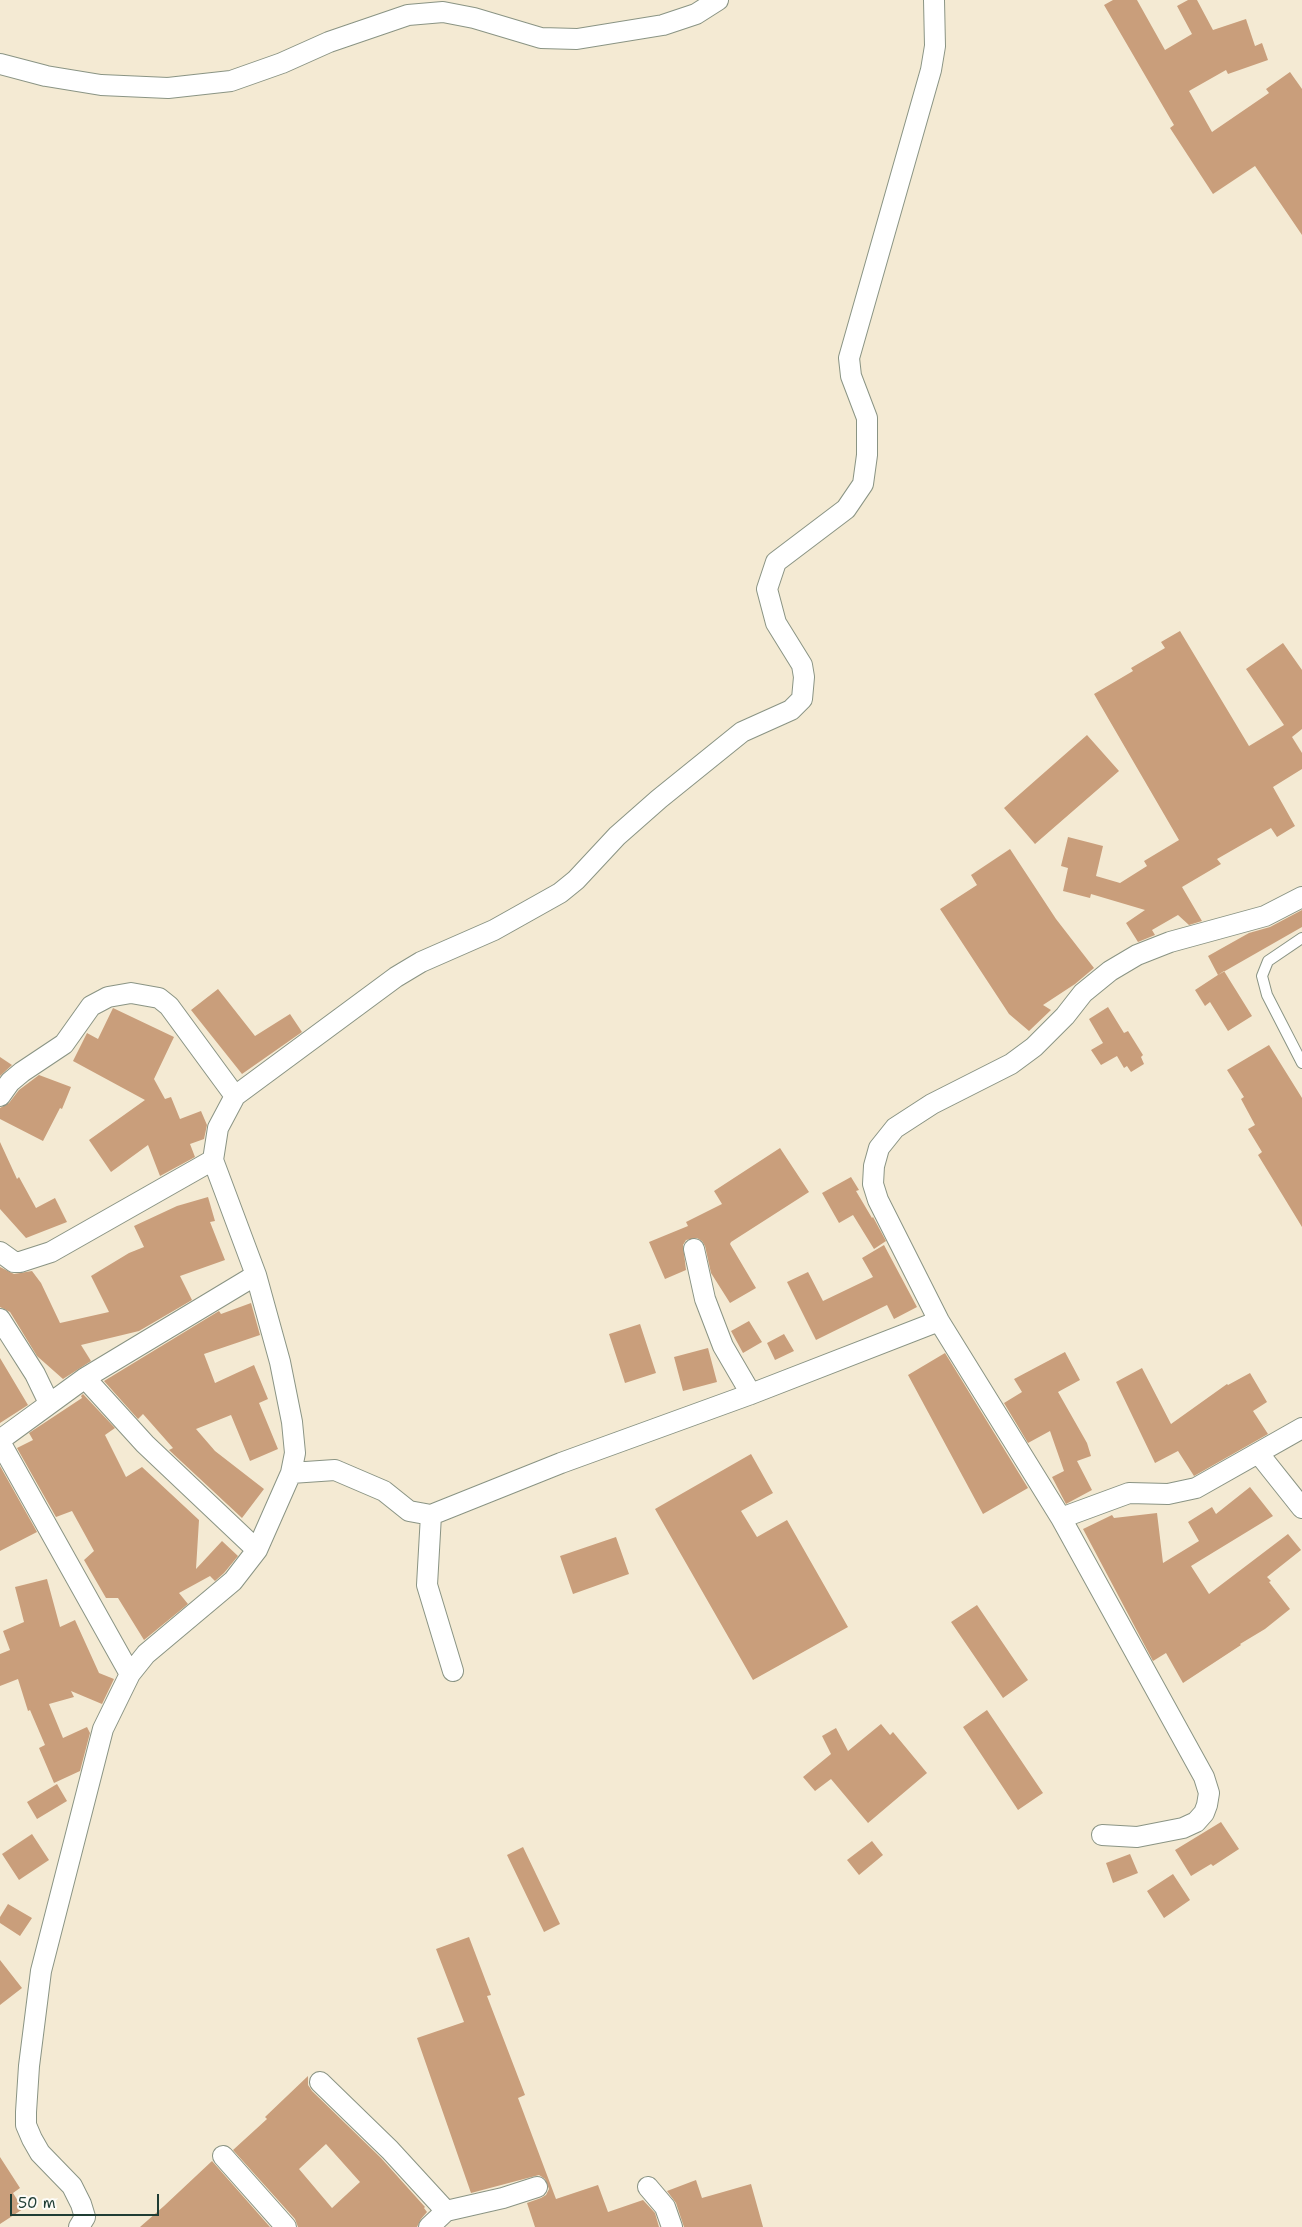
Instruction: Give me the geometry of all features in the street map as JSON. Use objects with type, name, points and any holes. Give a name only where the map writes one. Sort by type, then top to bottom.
[{"type":"street","points":[[0,64],[46,76],[101,85],[168,88],[231,81],[282,64],[329,42],[408,15],[443,12],[474,18],[541,38],[577,39],[663,26],[696,14],[718,0]]},
{"type":"street","points":[[79,2227],[85,2217],[72,2186],[40,2153],[26,2125],[29,2066],[41,1971],[103,1729],[130,1674],[146,1654],[233,1581],[257,1550],[291,1473],[295,1452],[292,1422],[280,1362],[256,1275],[213,1160],[218,1128],[234,1096],[396,977],[421,962],[494,930],[560,893],[576,880],[631,824],[742,732],[791,710],[802,699],[804,677],[802,665],[776,623],[767,589],[776,562],[846,509],[863,484],[867,455],[867,418],[850,376],[849,358],[931,70],[935,46],[934,0]]},
{"type":"street","points":[[1102,1835],[1137,1836],[1183,1828],[1196,1822],[1204,1813],[1209,1792],[1204,1777],[1062,1518],[939,1320],[878,1200],[873,1184],[874,1166],[879,1148],[895,1128],[932,1104],[988,1077],[1027,1053],[1065,1016],[1083,993],[1110,971],[1137,955],[1170,942],[1265,916],[1302,897]]},
{"type":"street","points":[[0,1096],[10,1082],[22,1072],[64,1044],[91,1006],[108,997],[131,994],[159,998],[169,1006],[234,1096]]},
{"type":"street","points":[[0,1252],[14,1262],[20,1262],[51,1252],[213,1160]]},
{"type":"street","points":[[694,1249],[705,1299],[720,1338],[752,1394]]},
{"type":"street","points":[[130,1674],[0,1441],[85,1378],[256,1275]]},
{"type":"street","points":[[0,1319],[35,1374],[49,1403]]},
{"type":"street","points":[[291,1473],[335,1470],[384,1491],[409,1511],[431,1515],[561,1463],[752,1394],[939,1320]]},
{"type":"street","points":[[85,1378],[145,1444],[257,1550]]},
{"type":"street","points":[[1062,1518],[1129,1493],[1168,1494],[1196,1488],[1302,1428]]},
{"type":"street","points":[[1259,1454],[1302,1508]]},
{"type":"street","points":[[431,1515],[427,1585],[453,1671]]},
{"type":"street","points":[[320,2082],[390,2150],[446,2210]]},
{"type":"street","points":[[223,2156],[286,2227]]},
{"type":"street","points":[[648,2187],[665,2207],[672,2227]]},
{"type":"street","points":[[428,2227],[446,2210],[503,2198],[537,2188]]},
{"type":"lane","points":[[1302,938],[1268,962],[1262,976],[1267,995],[1302,1062]]},
{"type":"building","points":[[1113,0],[1137,0],[1165,50],[1192,34],[1177,6],[1188,0],[1197,0],[1213,30],[1246,19],[1255,46],[1262,43],[1268,60],[1228,74],[1226,70],[1189,91],[1212,132],[1269,93],[1266,89],[1290,72],[1302,89],[1302,235],[1255,166],[1213,194],[1170,128],[1174,125],[1104,5]]},
{"type":"building","points":[[1180,631],[1249,746],[1284,725],[1246,669],[1283,643],[1302,670],[1302,729],[1292,737],[1302,753],[1302,769],[1273,787],[1295,826],[1277,837],[1271,828],[1217,859],[1221,864],[1182,887],[1202,921],[1189,925],[1178,915],[1152,930],[1155,935],[1138,942],[1126,923],[1145,910],[1091,894],[1090,898],[1063,891],[1068,868],[1061,866],[1068,837],[1103,846],[1096,876],[1120,883],[1147,866],[1144,861],[1179,840],[1094,694],[1133,671],[1131,668],[1165,648],[1161,642]]},
{"type":"building","points":[[1087,735],[1119,771],[1035,844],[1004,808]]},
{"type":"building","points":[[1010,849],[1056,919],[1094,968],[1075,984],[1043,1005],[1051,1010],[1029,1031],[1009,1014],[940,909],[977,885],[971,875]]},
{"type":"building","points":[[1302,910],[1302,927],[1218,975],[1208,956],[1249,933],[1270,927]]},
{"type":"building","points":[[1224,971],[1252,1016],[1228,1031],[1210,1002],[1205,1006],[1195,990]]},
{"type":"building","points":[[218,989],[255,1036],[290,1014],[302,1032],[242,1074],[191,1010]]},
{"type":"building","points":[[1108,1007],[1124,1033],[1128,1031],[1143,1055],[1141,1057],[1144,1064],[1131,1072],[1127,1066],[1124,1068],[1117,1056],[1101,1065],[1091,1050],[1103,1043],[1089,1019]]},
{"type":"building","points":[[113,1008],[174,1037],[154,1079],[165,1099],[171,1097],[180,1119],[201,1111],[207,1125],[204,1139],[190,1144],[195,1157],[160,1176],[148,1145],[111,1172],[89,1140],[145,1100],[73,1061],[87,1033],[98,1039]]},
{"type":"building","points":[[1269,1045],[1302,1098],[1302,1227],[1258,1155],[1262,1152],[1248,1129],[1255,1125],[1241,1099],[1244,1097],[1227,1070]]},
{"type":"building","points":[[0,1057],[12,1065],[0,1076]]},
{"type":"building","points":[[39,1075],[71,1087],[62,1109],[60,1108],[43,1141],[0,1119],[0,1108],[9,1103],[19,1090]]},
{"type":"building","points":[[0,1142],[17,1179],[19,1177],[36,1208],[55,1198],[67,1222],[26,1238],[0,1209]]},
{"type":"building","points":[[780,1148],[809,1192],[731,1242],[730,1244],[756,1288],[730,1303],[711,1273],[705,1246],[697,1238],[686,1240],[683,1245],[686,1270],[665,1279],[649,1242],[688,1226],[686,1222],[722,1204],[714,1191]]},
{"type":"building","points":[[851,1177],[859,1190],[856,1191],[886,1241],[874,1249],[853,1215],[839,1223],[822,1193]]},
{"type":"building","points":[[208,1197],[215,1221],[210,1222],[225,1260],[180,1276],[192,1300],[139,1331],[81,1345],[91,1361],[63,1379],[37,1356],[10,1312],[0,1307],[0,1267],[14,1274],[32,1271],[41,1283],[60,1323],[109,1312],[91,1276],[129,1253],[144,1247],[134,1226],[177,1206]]},
{"type":"building","points":[[884,1245],[917,1307],[894,1319],[887,1305],[816,1340],[787,1282],[808,1272],[823,1301],[873,1277],[862,1258]]},
{"type":"building","points":[[251,1303],[260,1335],[204,1354],[215,1383],[254,1365],[268,1399],[259,1403],[278,1449],[250,1461],[231,1415],[196,1429],[215,1451],[264,1489],[242,1518],[169,1450],[173,1448],[143,1414],[138,1419],[104,1381],[219,1311],[221,1314]]},
{"type":"building","points":[[749,1321],[762,1342],[743,1353],[731,1331]]},
{"type":"building","points":[[640,1324],[656,1373],[625,1383],[609,1334]]},
{"type":"building","points":[[784,1334],[794,1351],[775,1360],[767,1343]]},
{"type":"building","points":[[708,1348],[717,1382],[683,1391],[674,1357]]},
{"type":"building","points":[[1065,1352],[1080,1380],[1058,1392],[1087,1443],[1091,1456],[1077,1461],[1092,1490],[1066,1504],[1052,1477],[1064,1471],[1050,1431],[1028,1443],[1004,1403],[1022,1392],[1014,1379]]},
{"type":"building","points":[[945,1353],[1028,1488],[983,1514],[908,1375]]},
{"type":"building","points":[[0,1358],[28,1405],[0,1423]]},
{"type":"building","points":[[1142,1368],[1171,1424],[1227,1384],[1250,1373],[1267,1402],[1253,1411],[1268,1434],[1194,1476],[1178,1451],[1155,1463],[1116,1382]]},
{"type":"building","points":[[83,1394],[115,1428],[105,1435],[126,1477],[142,1467],[199,1520],[196,1569],[222,1541],[238,1556],[215,1581],[210,1576],[179,1593],[188,1604],[144,1640],[118,1598],[106,1598],[84,1560],[94,1551],[72,1511],[56,1517],[17,1448],[33,1440],[29,1433],[82,1398]]},
{"type":"building","points":[[751,1454],[773,1493],[741,1511],[757,1537],[787,1520],[848,1627],[753,1680],[655,1509]]},
{"type":"building","points":[[0,1466],[37,1532],[0,1551]]},
{"type":"building","points":[[1250,1487],[1273,1516],[1191,1566],[1209,1594],[1288,1534],[1301,1550],[1267,1577],[1290,1609],[1265,1629],[1183,1683],[1166,1653],[1153,1661],[1083,1529],[1112,1515],[1114,1518],[1157,1513],[1163,1563],[1199,1541],[1188,1522],[1212,1507],[1216,1514]]},
{"type":"building","points":[[616,1537],[629,1574],[573,1594],[560,1556]]},
{"type":"building","points":[[47,1579],[60,1627],[75,1620],[99,1673],[114,1679],[102,1704],[71,1691],[74,1697],[49,1704],[63,1738],[87,1727],[90,1733],[80,1771],[54,1783],[39,1748],[45,1745],[30,1710],[28,1711],[18,1679],[0,1686],[0,1654],[10,1650],[3,1631],[24,1622],[15,1587]]},
{"type":"building","points":[[977,1605],[1028,1680],[1003,1698],[951,1622]]},
{"type":"building","points":[[987,1710],[1043,1793],[1018,1810],[963,1727]]},
{"type":"building","points":[[881,1724],[890,1735],[893,1732],[927,1773],[868,1823],[831,1779],[815,1791],[803,1777],[831,1754],[822,1736],[836,1728],[848,1751]]},
{"type":"building","points":[[57,1784],[67,1801],[37,1819],[27,1802]]},
{"type":"building","points":[[1221,1822],[1239,1849],[1213,1866],[1211,1864],[1191,1876],[1175,1850]]},
{"type":"building","points":[[32,1834],[49,1860],[19,1880],[2,1854]]},
{"type":"building","points":[[872,1841],[883,1855],[859,1875],[847,1860]]},
{"type":"building","points":[[523,1847],[560,1924],[544,1932],[507,1855]]},
{"type":"building","points":[[1130,1854],[1138,1873],[1113,1883],[1106,1863]]},
{"type":"building","points":[[1173,1874],[1190,1900],[1164,1918],[1147,1891]]},
{"type":"building","points":[[8,1904],[32,1918],[20,1936],[0,1923],[0,1917]]},
{"type":"building","points":[[469,1937],[491,1995],[487,1996],[525,2095],[518,2098],[556,2199],[598,2185],[608,2212],[643,2200],[655,2213],[659,2227],[535,2227],[527,2203],[546,2195],[549,2189],[545,2179],[539,2175],[471,2193],[417,2038],[464,2022],[436,1949]]},
{"type":"building","points":[[0,1960],[22,1988],[0,2005]]},
{"type":"building","points":[[308,2076],[308,2085],[312,2091],[381,2158],[425,2207],[427,2212],[417,2227],[298,2227],[295,2219],[233,2150],[267,2119],[265,2117]],"holes":[[[326,2144],[360,2182],[332,2208],[299,2169]]]},
{"type":"building","points":[[0,2157],[20,2188],[13,2193],[23,2209],[0,2224]]},
{"type":"building","points":[[212,2161],[270,2227],[140,2227],[164,2206]]},
{"type":"building","points":[[696,2180],[702,2198],[751,2184],[763,2227],[684,2227],[676,2203],[667,2191]]}]
